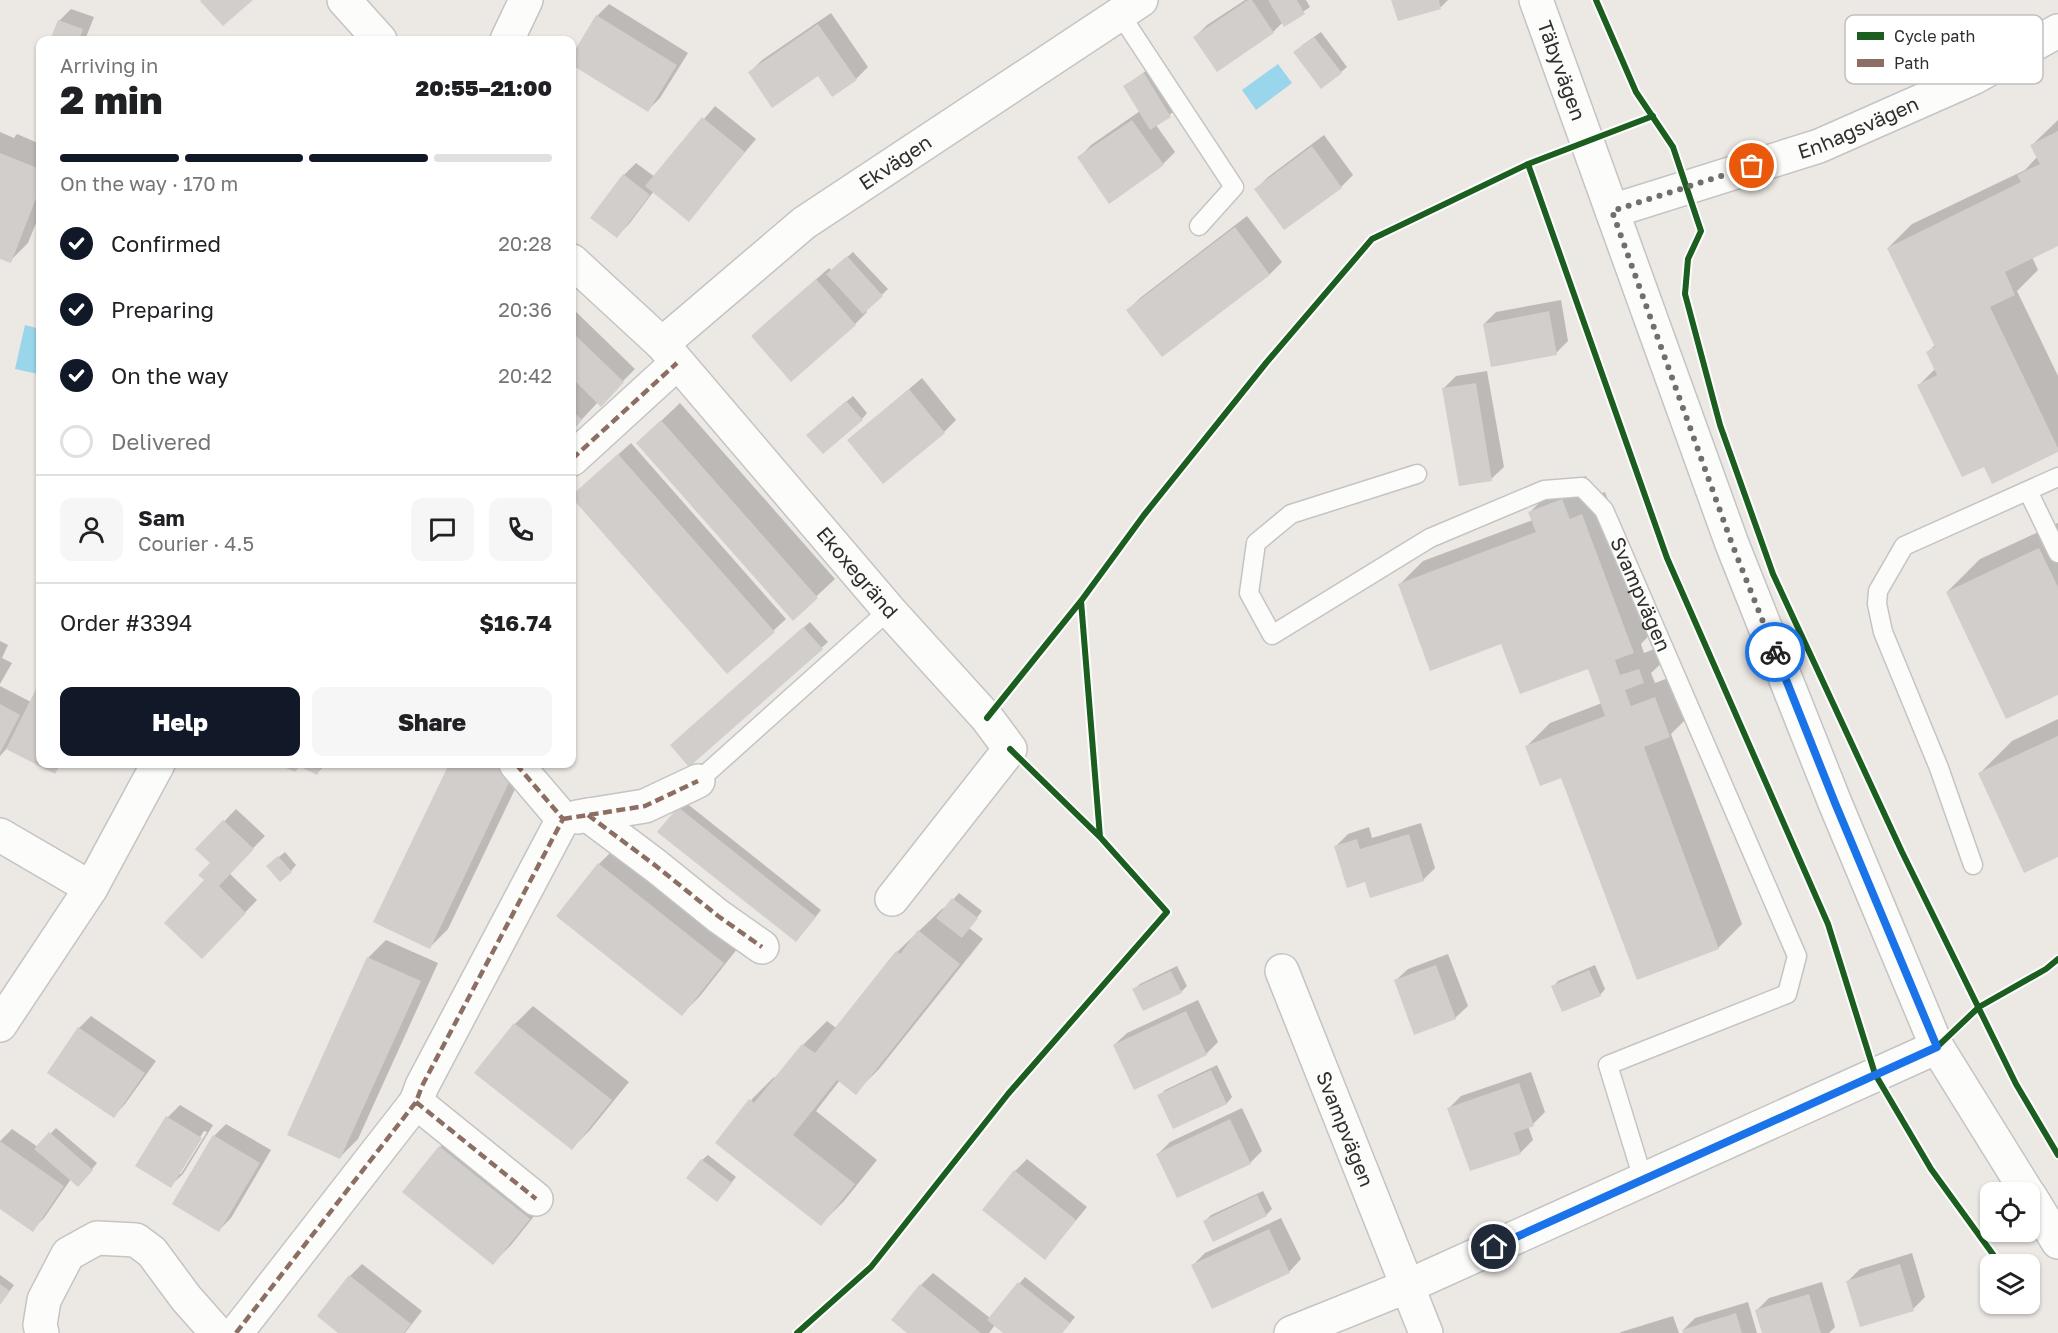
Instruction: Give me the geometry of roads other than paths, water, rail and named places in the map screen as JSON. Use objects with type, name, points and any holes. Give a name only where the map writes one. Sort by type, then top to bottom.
[{"type":"street","points":[[344,0],[376,36]]},
{"type":"street","points":[[509,36],[526,0]]},
{"type":"street","name":"Täbyvägen","points":[[1536,0],[1732,544],[1835,803],[1937,1047],[2021,1182]]},
{"type":"street","name":"Ekvägen","points":[[576,455],[669,353],[804,223],[1131,7]]},
{"type":"street","name":"Enhagsvägen","points":[[2043,39],[2058,31]]},
{"type":"street","name":"Enhagsvägen","points":[[1612,211],[1819,146],[1959,84]]},
{"type":"street","name":"Ekoxegränd","points":[[576,265],[669,353],[889,610],[987,718],[1010,749],[892,899]]},
{"type":"street","points":[[0,1025],[91,888],[156,768]]},
{"type":"street","points":[[521,768],[576,817],[656,866],[718,916],[762,947]]},
{"type":"street","points":[[576,817],[645,806],[698,781]]},
{"type":"street","points":[[236,1333],[416,1102],[422,1086],[576,817]]},
{"type":"street","points":[[0,835],[91,888]]},
{"type":"street","name":"Svampvägen","points":[[1282,971],[1426,1333]]},
{"type":"street","points":[[1292,1333],[1408,1286],[1937,1047]]},
{"type":"street","points":[[416,1102],[536,1199]]},
{"type":"street","points":[[2040,1212],[2058,1242]]},
{"type":"street","points":[[42,1333],[40,1325],[44,1300],[68,1254],[97,1238],[136,1240],[152,1252],[186,1298],[217,1333]]},
{"type":"lane","points":[[1131,7],[1234,187],[1199,226]]},
{"type":"lane","name":"Svampvägen","points":[[1417,474],[1291,514],[1256,543],[1249,593],[1272,634],[1430,538],[1544,490],[1582,487],[1604,510],[1797,956],[1787,994],[1608,1065],[1643,1179]]},
{"type":"lane","points":[[1973,865],[1939,768],[1880,619],[1877,604],[1878,591],[1904,546],[2058,477]]},
{"type":"lane","points":[[2028,491],[2058,553]]},
{"type":"lane","points":[[698,781],[889,610]]},
{"type":"water","points":[[1278,64],[1292,83],[1256,110],[1242,90]]},
{"type":"water","points":[[25,325],[36,328],[36,374],[15,369]]}]
